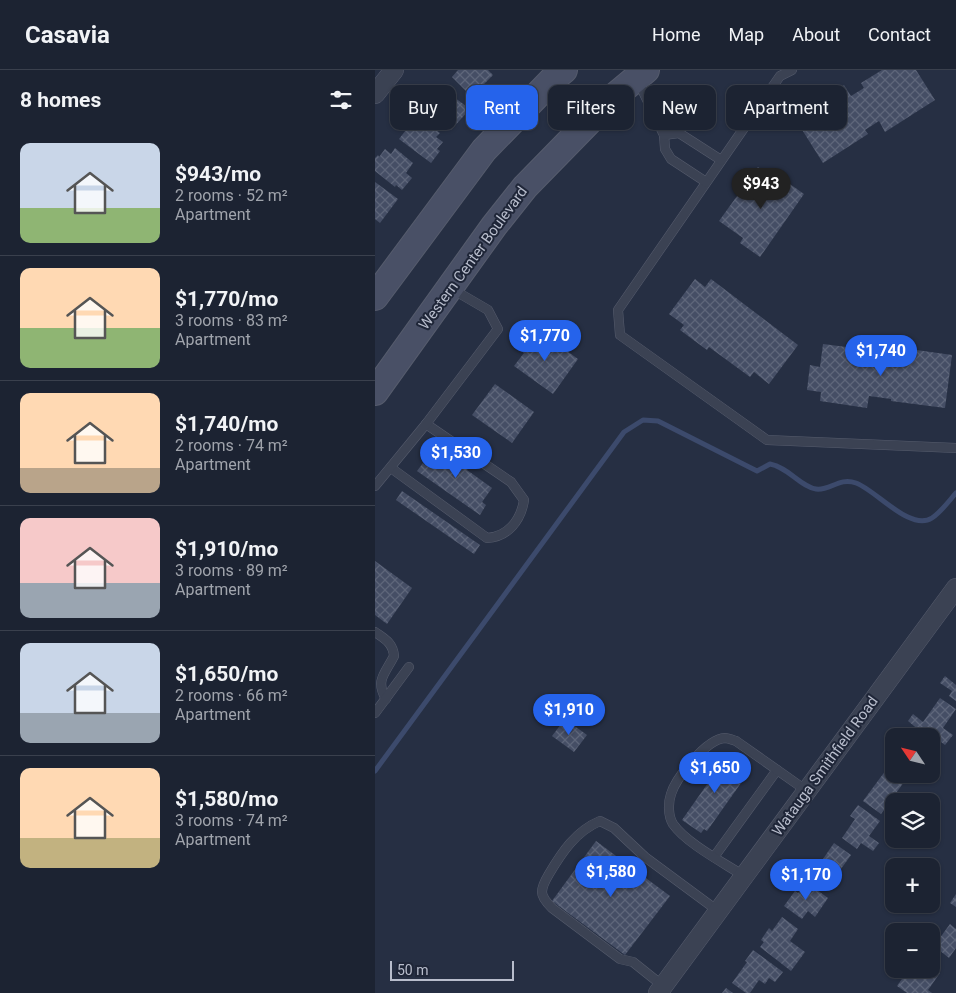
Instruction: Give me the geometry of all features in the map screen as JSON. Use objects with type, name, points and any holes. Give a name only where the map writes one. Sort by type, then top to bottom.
[{"type":"main road","points":[[375,297],[484,150],[564,70]]},
{"type":"main road","name":"Western Center Boulevard","points":[[375,392],[494,226],[525,187],[638,73]]},
{"type":"street","points":[[375,94],[394,70]]},
{"type":"street","name":"Watauga Smithfield Road","points":[[661,990],[956,588]]},
{"type":"lane","points":[[793,70],[779,76],[617,310],[620,335],[767,440],[956,448]]},
{"type":"lane","points":[[638,73],[664,135],[665,149],[671,159],[706,182]]},
{"type":"lane","points":[[664,135],[679,133],[721,160]]},
{"type":"lane","points":[[375,486],[427,424],[498,328],[488,310],[451,288]]},
{"type":"lane","points":[[391,468],[487,538],[497,538],[517,521],[523,510],[524,500],[511,482],[427,424]]},
{"type":"lane","points":[[375,632],[389,642],[393,649],[394,656],[378,677],[376,684],[378,691],[386,699]]},
{"type":"lane","points":[[375,713],[409,667]]},
{"type":"lane","points":[[744,876],[689,840],[673,824],[669,809],[671,794],[691,762],[708,744],[724,738],[736,741],[807,791]]},
{"type":"lane","points":[[714,857],[777,770]]},
{"type":"lane","points":[[661,990],[633,962],[620,959],[552,908],[544,898],[542,892],[545,881],[562,850],[587,826],[600,821],[614,828],[645,857],[718,911]]},
{"type":"building","points":[[458,70],[488,70],[493,75],[483,85],[466,85],[466,91],[452,77]]},
{"type":"building","points":[[882,70],[916,70],[935,100],[885,132],[879,121],[865,130],[868,134],[823,163],[802,130],[847,130],[847,90],[851,96],[864,88],[861,83]]},
{"type":"building","points":[[456,99],[466,106],[466,113],[456,124]]},
{"type":"building","points":[[406,130],[409,131],[408,130],[436,130],[440,133],[436,137],[443,142],[437,149],[440,151],[431,163],[399,139]]},
{"type":"building","points":[[395,148],[413,163],[406,173],[412,178],[402,190],[396,185],[395,187],[375,171],[375,158],[378,155],[379,157],[385,149],[391,154]]},
{"type":"building","points":[[758,167],[778,181],[780,177],[804,194],[760,257],[740,243],[743,238],[719,221]]},
{"type":"building","points":[[375,182],[398,199],[380,223],[375,219]]},
{"type":"building","points":[[695,279],[705,287],[711,279],[798,345],[769,384],[754,372],[750,377],[709,347],[707,350],[680,330],[684,325],[669,314]]},
{"type":"building","points":[[539,331],[578,359],[553,394],[514,366],[524,353],[519,349],[528,336],[533,340]]},
{"type":"building","points":[[823,344],[878,351],[877,357],[893,359],[895,347],[952,355],[945,408],[891,401],[891,399],[869,396],[867,408],[820,401],[821,392],[807,390],[810,365],[820,367]]},
{"type":"building","points":[[495,384],[534,412],[512,443],[472,415]]},
{"type":"building","points":[[437,447],[448,455],[451,451],[471,465],[467,470],[492,488],[482,502],[486,505],[480,515],[417,471],[423,463],[425,465]]},
{"type":"building","points":[[402,491],[480,545],[474,554],[396,500]]},
{"type":"building","points":[[375,561],[412,588],[387,624],[375,615]]},
{"type":"building","points":[[945,676],[956,685],[956,701],[949,696],[952,691],[940,683]]},
{"type":"building","points":[[940,698],[956,709],[943,728],[953,735],[945,745],[940,741],[940,728],[916,728],[908,721],[913,714],[923,722]]},
{"type":"building","points":[[565,719],[587,735],[574,752],[552,736]]},
{"type":"building","points":[[726,756],[745,769],[742,773],[746,776],[707,831],[704,829],[701,833],[682,820],[708,783],[699,777],[706,766],[715,773]]},
{"type":"building","points":[[885,771],[885,783],[903,783],[896,793],[885,793],[885,808],[881,814],[863,801]]},
{"type":"building","points":[[858,805],[880,821],[869,836],[879,843],[873,851],[861,843],[857,849],[842,838],[855,819],[850,816]]},
{"type":"building","points":[[596,841],[670,896],[625,955],[552,901]]},
{"type":"building","points":[[834,843],[851,855],[828,887],[812,875]]},
{"type":"building","points":[[806,882],[828,898],[815,917],[808,911],[802,919],[784,906],[795,891],[798,893]]},
{"type":"building","points":[[956,894],[956,907],[950,903]]},
{"type":"building","points":[[782,917],[798,929],[790,941],[805,952],[791,971],[760,947],[764,942],[761,940],[769,928],[772,931]]},
{"type":"building","points":[[950,924],[956,929],[956,948],[949,958],[940,951],[940,938]]},
{"type":"building","points":[[753,950],[783,972],[775,982],[769,978],[765,984],[759,980],[750,993],[746,993],[732,983]]},
{"type":"building","points":[[903,978],[936,978],[928,990],[932,993],[907,993],[897,986]]},
{"type":"building","points":[[726,988],[733,993],[722,993]]},
{"type":"waterway","points":[[375,771],[624,432],[643,420],[658,421],[757,471],[770,464],[777,466],[805,485],[816,489],[845,482],[856,483],[904,515],[914,519],[923,521],[932,518],[942,510],[956,493]]}]
